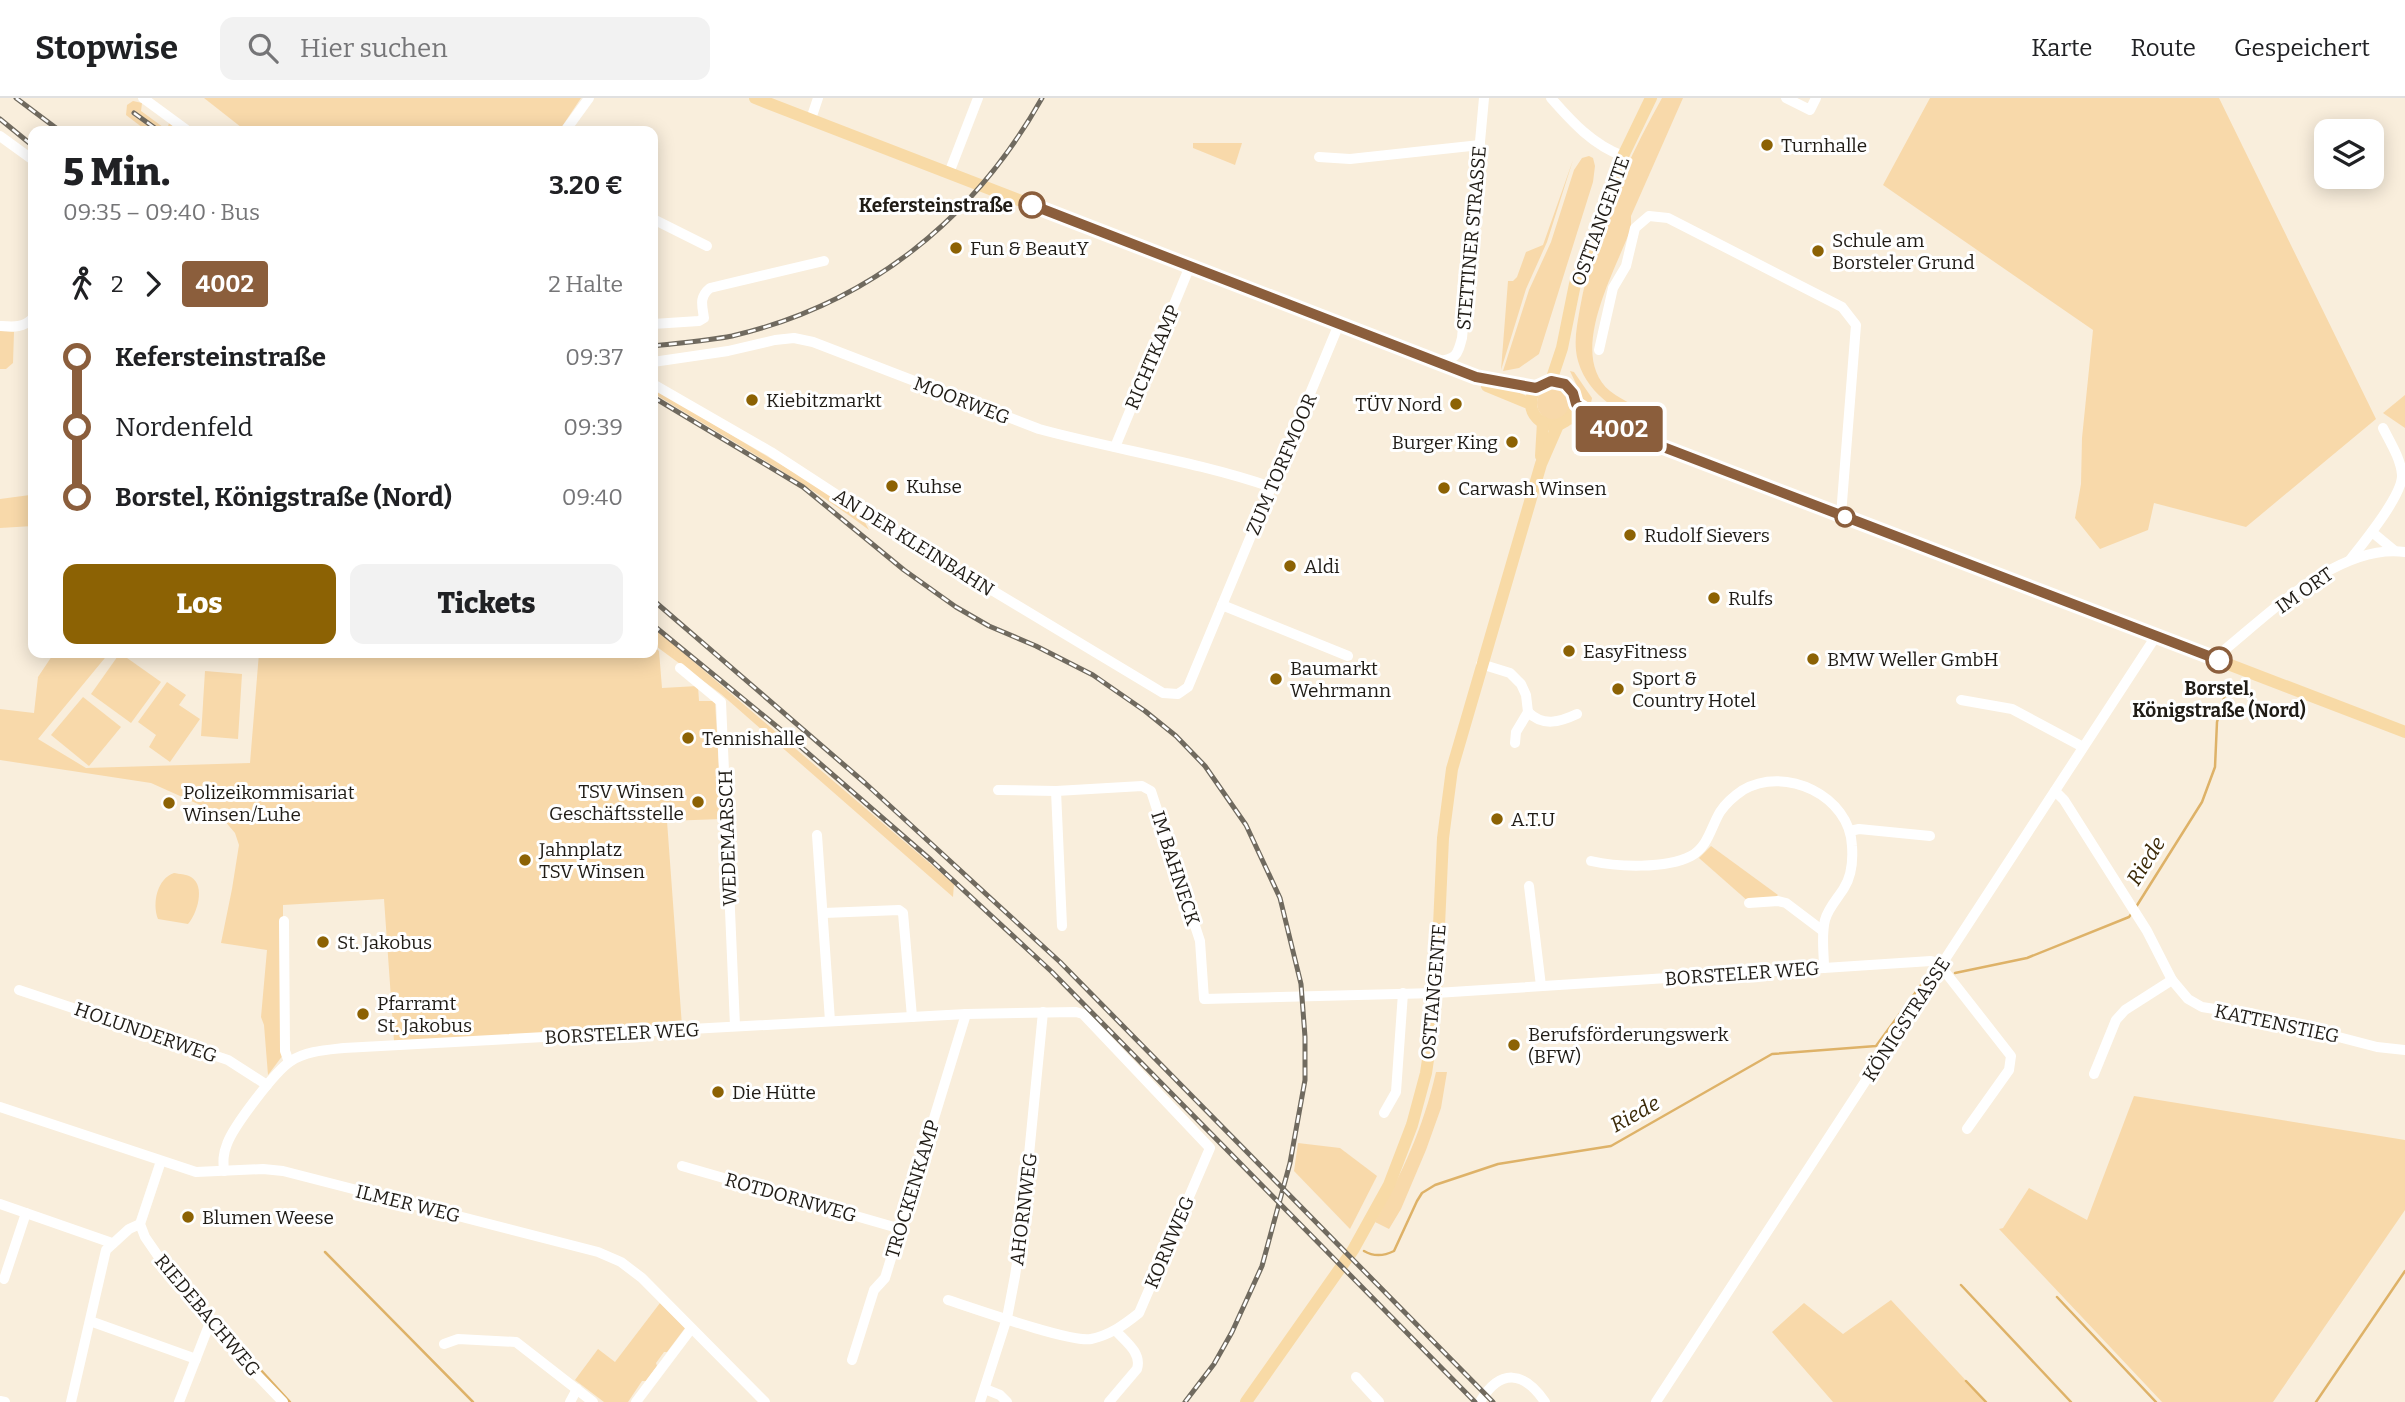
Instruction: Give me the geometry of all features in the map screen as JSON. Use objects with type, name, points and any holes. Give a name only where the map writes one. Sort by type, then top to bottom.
[{"type":"main road","points":[[755,98],[1476,377],[1536,388],[1551,381],[1565,384],[1573,393],[1576,404],[1611,427],[2405,732]]},
{"type":"main road","name":"OSTTANGENTE","points":[[1551,381],[1562,348],[1575,285],[1623,156],[1651,98]]},
{"type":"main road","name":"OSTTANGENTE","points":[[1562,348],[1565,384]]},
{"type":"main road","points":[[1476,377],[1488,386],[1531,404]]},
{"type":"main road","points":[[1536,388],[1531,404],[1533,413],[1543,422],[1611,427]]},
{"type":"main road","points":[[1564,422],[1576,404]]},
{"type":"main road","name":"OSTTANGENTE","points":[[1541,464],[1543,422]]},
{"type":"main road","name":"OSTTANGENTE","points":[[1246,1402],[1366,1229],[1389,1185],[1412,1125],[1426,1073],[1436,993],[1443,838],[1447,794],[1457,745],[1541,464],[1564,422]]},
{"type":"street","points":[[143,98],[181,126]]},
{"type":"street","points":[[569,126],[589,98]]},
{"type":"street","points":[[811,119],[818,98]]},
{"type":"street","points":[[949,173],[978,98]]},
{"type":"street","name":"STETTINER STRASSE","points":[[1437,362],[1453,358],[1458,353],[1462,338],[1484,98]]},
{"type":"street","points":[[1551,98],[1574,124],[1605,150],[1623,156]]},
{"type":"street","points":[[1787,98],[1810,110],[1816,98]]},
{"type":"street","points":[[0,136],[28,156]]},
{"type":"street","points":[[1319,157],[1350,159],[1480,145]]},
{"type":"street","points":[[1599,350],[1614,288],[1626,266],[1635,228],[1649,216],[1668,218],[1842,307],[1856,325],[1840,515]]},
{"type":"street","points":[[658,222],[707,246]]},
{"type":"street","points":[[658,324],[699,321],[704,318],[701,302],[704,293],[710,288],[824,261]]},
{"type":"street","name":"RICHTKAMP","points":[[1115,447],[1190,266]]},
{"type":"street","points":[[0,326],[19,327],[28,323]]},
{"type":"street","name":"ZUM TORFMOOR","points":[[1178,694],[1188,687],[1339,324]]},
{"type":"street","name":"MOORWEG","points":[[658,361],[794,338],[813,342],[1038,429],[1077,440],[1226,471],[1271,487]]},
{"type":"street","name":"AN DER KLEINBAHN","points":[[658,387],[771,452],[877,521],[1163,693],[1178,694]]},
{"type":"street","points":[[2350,560],[2372,532],[2402,479],[2401,468],[2383,428]]},
{"type":"street","points":[[2372,532],[2400,552]]},
{"type":"street","name":"IM ORT","points":[[2219,660],[2222,653],[2304,585],[2350,560],[2400,552]]},
{"type":"street","points":[[1222,605],[1348,656]]},
{"type":"street","name":"KÖNIGSTRASSE","points":[[1657,1401],[2156,636]]},
{"type":"street","points":[[1481,664],[1510,673],[1521,684],[1526,695],[1528,712],[1516,732],[1515,743]]},
{"type":"street","name":"WEDEMARSCH","points":[[680,668],[721,702],[735,1026]]},
{"type":"street","points":[[1961,700],[2012,709],[2083,747]]},
{"type":"street","points":[[1528,712],[1546,723],[1561,722],[1577,714]]},
{"type":"street","points":[[1591,861],[1617,866],[1678,861],[1692,856],[1702,848],[1720,812],[1730,800],[1758,783],[1794,783],[1817,793],[1837,809],[1850,831],[1852,846],[1846,885],[1827,912],[1823,931],[1824,968]]},
{"type":"street","name":"IM BAHNECK","points":[[998,790],[1056,791],[1142,786],[1151,791],[1200,941],[1204,999]]},
{"type":"street","points":[[1056,791],[1062,926]]},
{"type":"street","name":"KATTENSTIEG","points":[[2055,791],[2064,800],[2131,906],[2172,980],[2188,999],[2202,1007],[2258,1016],[2378,1047],[2405,1050]]},
{"type":"street","points":[[1850,831],[1859,829],[1930,836]]},
{"type":"street","points":[[817,835],[830,1021]]},
{"type":"street","points":[[1529,886],[1541,986]]},
{"type":"street","points":[[1749,903],[1786,903],[1823,931]]},
{"type":"street","points":[[824,913],[899,910],[903,913],[912,1017]]},
{"type":"street","points":[[284,921],[285,1051],[289,1062]]},
{"type":"street","name":"BORSTELER WEG","points":[[1204,999],[1436,993],[1931,961],[1942,964]]},
{"type":"street","points":[[1942,964],[1946,973],[2011,1056],[2009,1070],[1967,1129]]},
{"type":"street","points":[[2094,1074],[2116,1020],[2125,1010],[2172,980]]},
{"type":"street","name":"HOLUNDERWEG","points":[[19,990],[228,1060],[267,1085]]},
{"type":"street","points":[[1384,1113],[1396,1092],[1404,993]]},
{"type":"street","name":"AHORNWEG","points":[[980,1402],[1007,1318],[1021,1236],[1043,1012]]},
{"type":"street","name":"BORSTELER WEG","points":[[224,1171],[223,1158],[228,1141],[267,1085],[289,1062],[304,1054],[344,1048],[966,1014],[1076,1012],[1088,1017]]},
{"type":"street","name":"TROCKENKAMP","points":[[852,1360],[874,1290],[885,1278],[966,1014]]},
{"type":"street","name":"KORNWEG","points":[[948,1300],[1088,1340],[1116,1331],[1139,1313],[1210,1148],[1088,1017]]},
{"type":"street","name":"ILMER WEG","points":[[0,1107],[196,1172],[263,1169],[284,1171],[598,1252],[621,1262],[631,1270],[765,1402]]},
{"type":"street","points":[[71,1402],[102,1260],[112,1242],[141,1224],[161,1161]]},
{"type":"street","name":"ROTDORNWEG","points":[[681,1166],[901,1229]]},
{"type":"street","points":[[0,1204],[112,1242]]},
{"type":"street","points":[[4,1279],[26,1213]]},
{"type":"street","name":"RIEDEBACHWEG","points":[[141,1224],[145,1237],[176,1282],[211,1320],[231,1348],[283,1402]]},
{"type":"street","points":[[179,1402],[211,1320]]},
{"type":"street","points":[[90,1321],[196,1359]]},
{"type":"street","points":[[636,1402],[691,1329]]},
{"type":"street","points":[[1109,1402],[1138,1369],[1139,1363],[1139,1356],[1116,1331]]},
{"type":"street","points":[[444,1344],[458,1339],[516,1342],[593,1402]]},
{"type":"street","points":[[1356,1377],[1379,1402]]},
{"type":"street","points":[[1480,1402],[1484,1394],[1500,1381],[1512,1377],[1524,1379],[1545,1402]]},
{"type":"street","points":[[569,1402],[577,1389]]},
{"type":"street","points":[[985,1389],[1000,1395],[1007,1402]]},
{"type":"shaded area","points":[[204,98],[581,98],[562,126],[240,126]]},
{"type":"shaded area","points":[[1662,98],[1683,98],[1631,216],[1631,228],[1606,288],[1593,334],[1593,356],[1598,375],[1610,391],[1659,416],[1656,430],[1620,412],[1590,385],[1578,361],[1576,341],[1586,280],[1602,226],[1624,173]]},
{"type":"shaded area","points":[[1930,98],[2219,98],[2376,419],[2246,527],[2154,503],[2148,530],[2100,549],[2075,518],[2081,484],[2082,438],[2093,330],[1883,185]]},
{"type":"shaded area","points":[[133,101],[142,103],[141,111],[162,126],[155,126],[133,111],[131,114],[149,126],[140,126],[126,115],[127,105]]},
{"type":"shaded area","points":[[1193,143],[1242,143],[1235,165],[1193,148]]},
{"type":"shaded area","points":[[1582,158],[1593,158],[1595,166],[1593,182],[1539,354],[1519,368],[1503,371],[1529,290],[1551,242],[1574,170]]},
{"type":"shaded area","points":[[1573,160],[1547,242],[1526,289],[1501,370],[1508,281],[1517,277],[1526,252],[1543,245]]},
{"type":"shaded area","points":[[0,331],[14,332],[13,363],[6,369],[0,369]]},
{"type":"shaded area","points":[[1570,371],[1574,372],[1592,398],[1590,408],[1584,401]]},
{"type":"shaded area","points":[[1554,386],[1566,391],[1571,403],[1566,415],[1554,420],[1542,415],[1537,403],[1542,391]]},
{"type":"shaded area","points":[[658,391],[825,491],[861,515],[869,530],[790,476],[658,396]]},
{"type":"shaded area","points":[[2405,395],[2405,428],[2383,413]]},
{"type":"shaded area","points":[[28,495],[28,526],[0,528],[0,499]]},
{"type":"shaded area","points":[[658,631],[954,884],[953,897],[721,694],[658,648]]},
{"type":"shaded area","name":"Jahnplatz TSV Winsen","points":[[658,650],[662,688],[698,686],[699,701],[715,701],[722,819],[667,821],[682,1026],[394,1041],[384,899],[283,905],[283,1055],[268,1075],[261,1017],[267,950],[221,943],[239,845],[235,833],[218,813],[151,783],[0,760],[0,709],[34,713],[38,677],[51,658],[105,658],[38,739],[86,768],[250,763],[259,658],[658,658]]},
{"type":"shaded area","points":[[116,658],[127,658],[161,682],[131,723],[91,694]]},
{"type":"shaded area","points":[[205,671],[242,674],[238,739],[201,736]]},
{"type":"shaded area","points":[[167,682],[186,695],[179,705],[200,719],[170,762],[149,747],[156,735],[138,722]]},
{"type":"shaded area","points":[[83,697],[121,727],[89,766],[51,735]]},
{"type":"shaded area","points":[[1711,846],[1778,895],[1772,900],[1749,902],[1699,858]]},
{"type":"shaded area","points":[[174,873],[191,877],[198,887],[197,907],[188,924],[158,919],[156,913],[157,892],[163,880]]},
{"type":"shaded area","points":[[1436,1072],[1447,1072],[1441,1108],[1401,1209],[1389,1229],[1375,1222],[1411,1149]]},
{"type":"shaded area","points":[[2134,1096],[2405,1140],[2405,1210],[2273,1402],[2162,1402],[1999,1229],[2003,1228],[2029,1188],[2087,1220]]},
{"type":"shaded area","points":[[1298,1143],[1340,1148],[1377,1176],[1350,1229],[1294,1171]]},
{"type":"shaded area","points":[[1891,1300],[1986,1402],[1833,1402],[1772,1332],[1804,1303],[1843,1334]]},
{"type":"shaded area","points":[[660,1303],[685,1328],[628,1402],[604,1402],[575,1380],[598,1349],[615,1362]]},
{"type":"waterway","name":"Riede","points":[[2136,907],[2202,802],[2215,767],[2217,722],[2227,688]]},
{"type":"waterway","name":"Riede","points":[[1955,973],[2027,958],[2129,917],[2132,913]]},
{"type":"waterway","name":"Riede","points":[[1364,1251],[1379,1255],[1394,1251],[1417,1201],[1422,1193],[1435,1185],[1498,1164],[1611,1146],[1772,1054],[1876,1046],[1921,985]]},
{"type":"waterway","points":[[325,1252],[473,1402]]},
{"type":"waterway","points":[[2316,1402],[2405,1271]]},
{"type":"waterway","points":[[1961,1285],[2071,1402]]},
{"type":"waterway","points":[[2057,1297],[2156,1402]]},
{"type":"waterway","name":"Riede","points":[[237,1344],[290,1402]]},
{"type":"waterway","points":[[1966,1381],[1986,1402]]},
{"type":"railway","points":[[16,98],[53,126]]},
{"type":"railway","points":[[658,345],[732,336],[782,322],[829,302],[872,279],[913,250],[950,218],[984,182],[1015,142],[1042,98]]},
{"type":"railway","points":[[134,113],[152,126]]},
{"type":"railway","points":[[0,119],[28,142]]},
{"type":"railway","points":[[658,400],[803,487],[904,570],[956,607],[989,626],[1093,675],[1145,711],[1176,736],[1205,766],[1246,825],[1280,898],[1301,984],[1305,1080],[1290,1163],[1262,1266],[1214,1364],[1185,1402]]},
{"type":"railway","points":[[658,604],[865,783],[1060,962],[1493,1402]]},
{"type":"railway","points":[[658,629],[786,734],[931,860],[1052,972],[1475,1402]]},
{"type":"bus line","name":"4002","points":[[1032,205],[1476,377],[1536,388],[1547,381],[1556,380],[1571,389],[1576,404],[1611,427],[2219,660]]},
{"type":"place","name":"Turnhalle","points":[[1767,145]]},
{"type":"place","name":"Kefersteinstraße","points":[[1032,205]]},
{"type":"place","name":"Fun & BeautY","points":[[956,248]]},
{"type":"place","name":"Schule am Borsteler Grund","points":[[1818,251]]},
{"type":"place","name":"Kiebitzmarkt","points":[[752,400]]},
{"type":"place","name":"TÜV Nord","points":[[1456,404]]},
{"type":"place","name":"Burger King","points":[[1512,442]]},
{"type":"place","name":"Kuhse","points":[[892,486]]},
{"type":"place","name":"Carwash Winsen","points":[[1444,488]]},
{"type":"place","name":"Rudolf Sievers","points":[[1630,535]]},
{"type":"place","name":"Aldi","points":[[1290,566]]},
{"type":"place","name":"Rulfs","points":[[1714,598]]},
{"type":"place","name":"EasyFitness","points":[[1569,651]]},
{"type":"place","name":"BMW Weller GmbH","points":[[1813,659]]},
{"type":"place","name":"Borstel, Königstraße (Nord)","points":[[2219,660]]},
{"type":"place","name":"Baumarkt Wehrmann","points":[[1276,679]]},
{"type":"place","name":"Sport & Country Hotel","points":[[1618,689]]},
{"type":"place","name":"Tennishalle","points":[[688,738]]},
{"type":"place","name":"TSV Winsen Geschäftsstelle","points":[[698,802]]},
{"type":"place","name":"Polizeikommisariat Winsen/Luhe","points":[[169,803]]},
{"type":"place","name":"A.T.U","points":[[1497,819]]},
{"type":"place","name":"Jahnplatz TSV Winsen","points":[[525,860]]},
{"type":"place","name":"St. Jakobus","points":[[323,942]]},
{"type":"place","name":"Pfarramt St. Jakobus","points":[[363,1014]]},
{"type":"place","name":"Berufsförderungswerk (BFW)","points":[[1514,1045]]},
{"type":"place","name":"Die Hütte","points":[[718,1092]]},
{"type":"place","name":"Blumen Weese","points":[[188,1217]]}]
